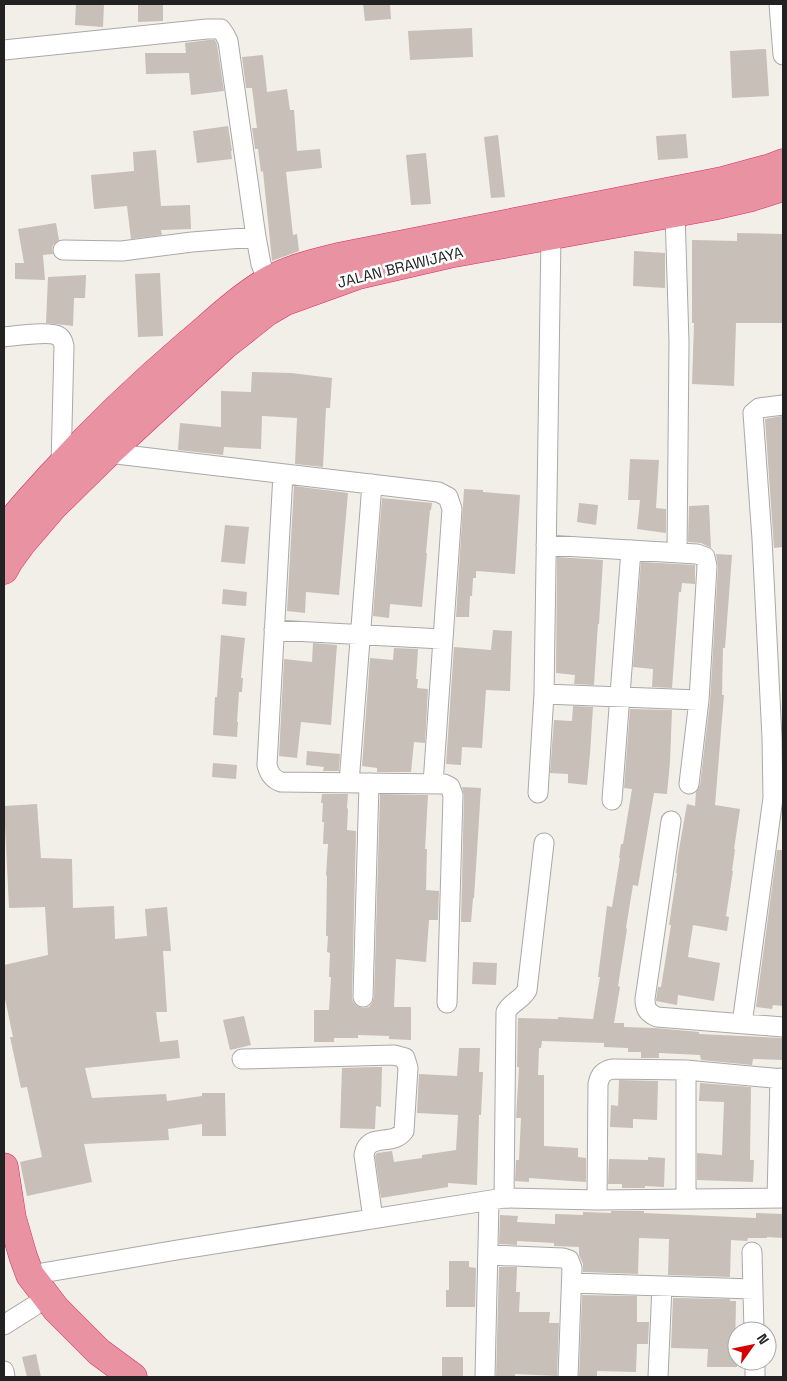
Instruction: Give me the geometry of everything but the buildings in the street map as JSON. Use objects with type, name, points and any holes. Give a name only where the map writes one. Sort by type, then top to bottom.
[{"type":"highway","name":"JALAN BRAWIJAYA","points":[[4,530],[16,514],[61,466],[146,380],[219,318],[268,281],[312,264],[338,257],[722,181],[783,164]]},
{"type":"highway","name":"JALAN BRAWIJAYA","points":[[4,570],[22,543],[53,507],[108,453],[224,346],[267,312],[286,301],[358,275],[449,254],[713,206],[783,188]]},
{"type":"highway","points":[[4,1167],[12,1218],[30,1275],[56,1309],[99,1352],[133,1377]]},
{"type":"highway","points":[[4,1247],[8,1262],[41,1316],[64,1341],[110,1377]]},
{"type":"street","points":[[779,4],[783,55]]},
{"type":"street","points":[[4,50],[221,29],[228,40],[256,237],[261,264],[268,281]]},
{"type":"street","points":[[675,212],[679,342],[677,553]]},
{"type":"street","points":[[538,793],[544,694],[551,235]]},
{"type":"street","points":[[63,250],[122,251],[192,242],[256,237]]},
{"type":"street","points":[[4,337],[50,334],[60,337],[63,341],[61,466]]},
{"type":"street","points":[[742,1024],[778,798],[772,738],[753,413],[758,408],[783,405]]},
{"type":"street","points":[[108,453],[438,492],[448,497],[452,509],[433,784]]},
{"type":"street","points":[[284,474],[267,765],[269,773],[276,781],[280,782],[433,784],[448,785],[452,790],[448,1004]]},
{"type":"street","points":[[349,783],[372,484]]},
{"type":"street","points":[[546,545],[702,555],[706,560],[698,700],[688,784]]},
{"type":"street","points":[[612,800],[631,550]]},
{"type":"street","points":[[274,630],[442,640]]},
{"type":"street","points":[[544,694],[698,700]]},
{"type":"street","points":[[363,997],[369,783]]},
{"type":"street","points":[[671,821],[645,1006],[648,1011],[657,1017],[783,1027]]},
{"type":"street","points":[[485,1377],[488,1256],[497,1199],[506,1012],[509,1006],[524,996],[527,990],[544,843]]},
{"type":"street","points":[[242,1059],[394,1054],[405,1058],[408,1068],[404,1131],[394,1139],[374,1142],[367,1146],[364,1155],[373,1219]]},
{"type":"street","points":[[30,1275],[497,1199],[597,1200],[780,1198],[781,1078],[686,1070],[612,1069],[603,1072],[598,1084],[597,1200]]},
{"type":"street","points":[[686,1070],[686,1199]]},
{"type":"street","points":[[752,1252],[754,1321]]},
{"type":"street","points":[[488,1256],[566,1258],[569,1260],[572,1268],[572,1283],[568,1377]]},
{"type":"street","points":[[572,1283],[753,1289]]},
{"type":"street","points":[[658,1377],[662,1286]]},
{"type":"street","points":[[4,1326],[34,1306]]},
{"type":"street","points":[[4,1371],[5,1377]]}]
